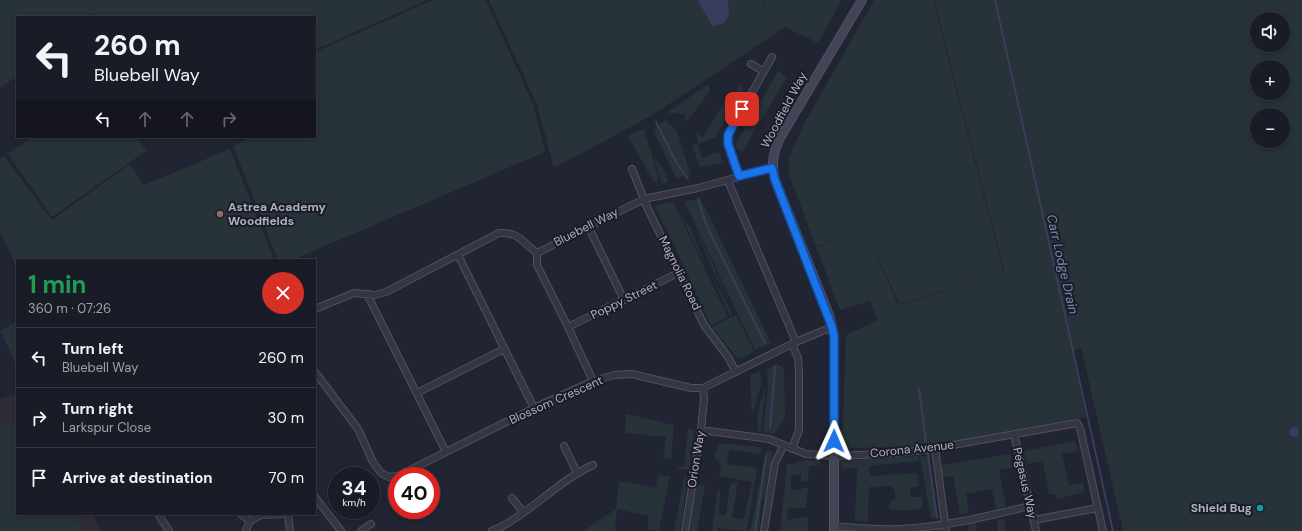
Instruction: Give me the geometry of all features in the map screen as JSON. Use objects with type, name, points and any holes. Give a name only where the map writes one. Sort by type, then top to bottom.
[{"type":"street","name":"Woodfield Way","points":[[842,31],[857,0]]},
{"type":"street","name":"Woodfield Way","points":[[834,528],[834,336],[832,327],[775,180],[772,168],[773,153],[780,138],[842,31],[862,0]]},
{"type":"street","points":[[739,176],[728,144],[728,135],[763,71],[772,58]]},
{"type":"street","points":[[751,64],[763,71]]},
{"type":"street","name":"Bluebell Way","points":[[537,253],[644,199],[728,181],[739,176],[772,168]]},
{"type":"street","name":"Magnolia Road","points":[[632,169],[644,199],[704,325],[728,357],[736,372]]},
{"type":"street","points":[[728,181],[794,343],[798,358],[799,430],[792,449]]},
{"type":"street","points":[[588,226],[624,300]]},
{"type":"street","points":[[316,309],[354,293],[375,295],[386,292],[499,234],[510,232],[519,237],[537,253],[536,265],[568,327],[593,381]]},
{"type":"street","points":[[458,255],[534,408]]},
{"type":"street","name":"Poppy Street","points":[[568,327],[680,272]]},
{"type":"street","points":[[367,294],[446,452]]},
{"type":"street","points":[[703,388],[794,343],[832,327]]},
{"type":"street","points":[[416,393],[504,349]]},
{"type":"street","name":"Blossom Crescent","points":[[316,373],[358,429],[373,462],[381,473],[388,477]]},
{"type":"street","name":"Blossom Crescent","points":[[416,467],[534,408],[593,381],[614,375],[632,374],[691,388],[703,388]]},
{"type":"street","name":"Orion Way","points":[[685,531],[704,399],[703,388]]},
{"type":"street","name":"Corona Avenue","points":[[700,430],[769,439],[806,454],[834,456],[884,454],[935,448],[1077,423],[1080,428],[1097,508]]},
{"type":"street","name":"Pegasus Way","points":[[1014,434],[1036,531]]},
{"type":"street","points":[[764,531],[774,463],[784,445]]},
{"type":"street","points":[[564,446],[577,473]]},
{"type":"street","points":[[935,448],[946,531]]},
{"type":"street","points":[[492,531],[523,512],[577,473],[593,465]]},
{"type":"street","points":[[512,498],[523,512]]},
{"type":"street","points":[[316,499],[341,531]]},
{"type":"street","points":[[834,528],[901,529],[945,523],[1030,506]]},
{"type":"street","points":[[1034,520],[1097,508],[1103,531]]},
{"type":"street","points":[[159,515],[168,531]]},
{"type":"street","points":[[242,515],[250,521]]},
{"type":"street","points":[[246,530],[250,521],[261,516],[272,515]]},
{"type":"street","points":[[288,515],[290,531]]},
{"type":"street","points":[[363,530],[371,524]]},
{"type":"shaded area","points":[[0,0],[427,0],[316,50],[316,16],[103,16],[92,14],[91,16],[16,16],[16,77],[0,88]]},
{"type":"shaded area","points":[[433,0],[486,0],[533,104],[545,152],[294,259],[278,259],[233,146],[250,138],[316,138],[316,52]]},
{"type":"shaded area","points":[[489,0],[763,0],[763,2],[766,0],[842,0],[818,43],[785,27],[651,116],[554,168],[537,105]]},
{"type":"shaded area","points":[[874,0],[933,0],[1004,274],[899,304],[866,231],[898,305],[1005,274],[934,0],[1302,0],[1302,531],[1123,531],[1081,347],[1073,352],[1086,417],[924,447],[842,448],[846,335],[878,320],[870,301],[840,310],[816,247],[855,233],[816,246],[789,175],[789,157],[803,126]]},
{"type":"shaded area","points":[[778,71],[787,77],[742,152],[735,146]]},
{"type":"shaded area","points":[[708,84],[710,91],[686,123],[685,114],[667,113]]},
{"type":"shaded area","points":[[740,85],[743,88],[715,138],[698,144],[702,158],[719,152],[723,162],[700,167],[692,145],[698,143],[696,133],[703,137],[729,94],[734,95]]},
{"type":"shaded area","points":[[665,120],[677,131],[691,175],[676,178],[653,130]]},
{"type":"shaded area","points":[[644,129],[659,180],[654,183],[628,136]]},
{"type":"shaded area","points":[[31,138],[137,138],[146,151],[52,217],[8,154]]},
{"type":"shaded area","points":[[230,149],[274,259],[16,259],[16,266],[0,232],[0,159],[4,156],[52,220],[130,164],[144,185]]},
{"type":"shaded area","points":[[653,155],[666,173],[668,182],[662,184]]},
{"type":"shaded area","points":[[701,199],[771,343],[755,350],[684,201]]},
{"type":"shaded area","points":[[673,202],[728,317],[711,325],[655,205]]},
{"type":"shaded area","points":[[679,212],[691,229],[705,265]]},
{"type":"shaded area","points":[[695,227],[730,302],[711,267]]},
{"type":"shaded area","points":[[710,273],[729,307],[732,315],[730,316]]},
{"type":"shaded area","points":[[736,315],[754,351],[743,358],[737,358],[712,327]]},
{"type":"shaded area","points":[[16,322],[16,365],[0,330]]},
{"type":"shaded area","points":[[777,363],[779,366],[782,366],[784,371],[785,418],[774,434],[763,431],[768,385],[767,369]]},
{"type":"shaded area","points":[[760,371],[762,382],[752,415],[750,375]]},
{"type":"shaded area","points":[[766,383],[761,432],[758,431],[757,422]]},
{"type":"shaded area","points":[[16,394],[16,515],[93,515],[101,531],[0,531],[0,399]]},
{"type":"shaded area","points":[[626,414],[674,425],[671,459],[663,459],[666,437],[625,433]]},
{"type":"shaded area","points":[[16,422],[16,515],[74,515],[83,531],[0,531],[0,427]]},
{"type":"shaded area","points":[[688,429],[694,430],[689,470],[678,469],[678,467],[684,467]]},
{"type":"shaded area","points":[[1075,441],[1077,451],[1062,454],[1069,486],[1083,483],[1085,492],[1057,499],[1055,494],[1049,494],[1043,461],[1027,464],[1024,451]]},
{"type":"shaded area","points":[[719,443],[762,447],[761,454],[729,450],[727,464],[757,468],[747,531],[718,528],[717,531],[712,531],[718,488],[720,492],[719,514],[726,515],[730,484],[738,482],[732,518],[744,519],[752,482],[719,476],[721,465],[714,456]]},
{"type":"shaded area","points":[[766,451],[773,451],[765,494],[761,502],[759,531],[750,531]]},
{"type":"shaded area","points":[[1010,454],[1012,467],[999,470],[1006,507],[996,509],[992,489],[966,494],[969,513],[960,514],[953,476],[940,478],[938,466]]},
{"type":"shaded area","points":[[918,456],[919,461],[869,466],[870,476],[917,473],[919,486],[910,487],[910,497],[922,497],[922,508],[906,511],[888,509],[890,502],[896,498],[893,486],[869,487],[868,521],[855,521],[857,468],[843,469],[840,461]]},
{"type":"shaded area","points":[[928,456],[937,518],[931,519],[920,457]]},
{"type":"shaded area","points":[[820,460],[820,465],[809,466],[808,481],[801,481],[801,474],[791,476],[791,490],[808,488],[806,508],[788,508],[787,520],[808,516],[808,531],[780,531],[787,464],[795,465],[796,461]]},
{"type":"shaded area","points":[[658,475],[670,476],[659,531],[648,529],[648,516],[617,509],[615,531],[583,531],[616,509],[619,481],[656,488]]},
{"type":"shaded area","points":[[684,478],[688,478],[680,531],[674,531]]},
{"type":"shaded area","points":[[695,484],[705,485],[697,531],[688,531]]},
{"type":"shaded area","points":[[1004,519],[1006,531],[998,531],[997,520]]},
{"type":"shaded area","points":[[976,522],[977,531],[969,531],[968,523]]},
{"type":"water","points":[[698,0],[727,0],[729,13],[723,24],[712,26]]},
{"type":"water","points":[[1292,427],[1296,427],[1298,428],[1298,436],[1292,437],[1289,434],[1289,430]]},
{"type":"waterway","name":"Carr Lodge Drain","points":[[995,0],[1113,531]]},
{"type":"waterway","points":[[656,122],[676,162],[688,179]]},
{"type":"waterway","points":[[698,199],[707,227],[765,343]]},
{"type":"waterway","points":[[770,428],[775,367]]},
{"type":"waterway","points":[[919,388],[926,442]]},
{"type":"waterway","points":[[928,454],[937,518]]},
{"type":"waterway","points":[[755,531],[766,456]]},
{"type":"place","name":"Astrea Academy Woodfields","points":[[220,214]]},
{"type":"place","name":"Shield Bug","points":[[1260,508]]},
{"type":"route","points":[[742,109],[728,135],[728,144],[739,176],[772,168],[775,180],[829,315],[834,336],[834,441]]}]
